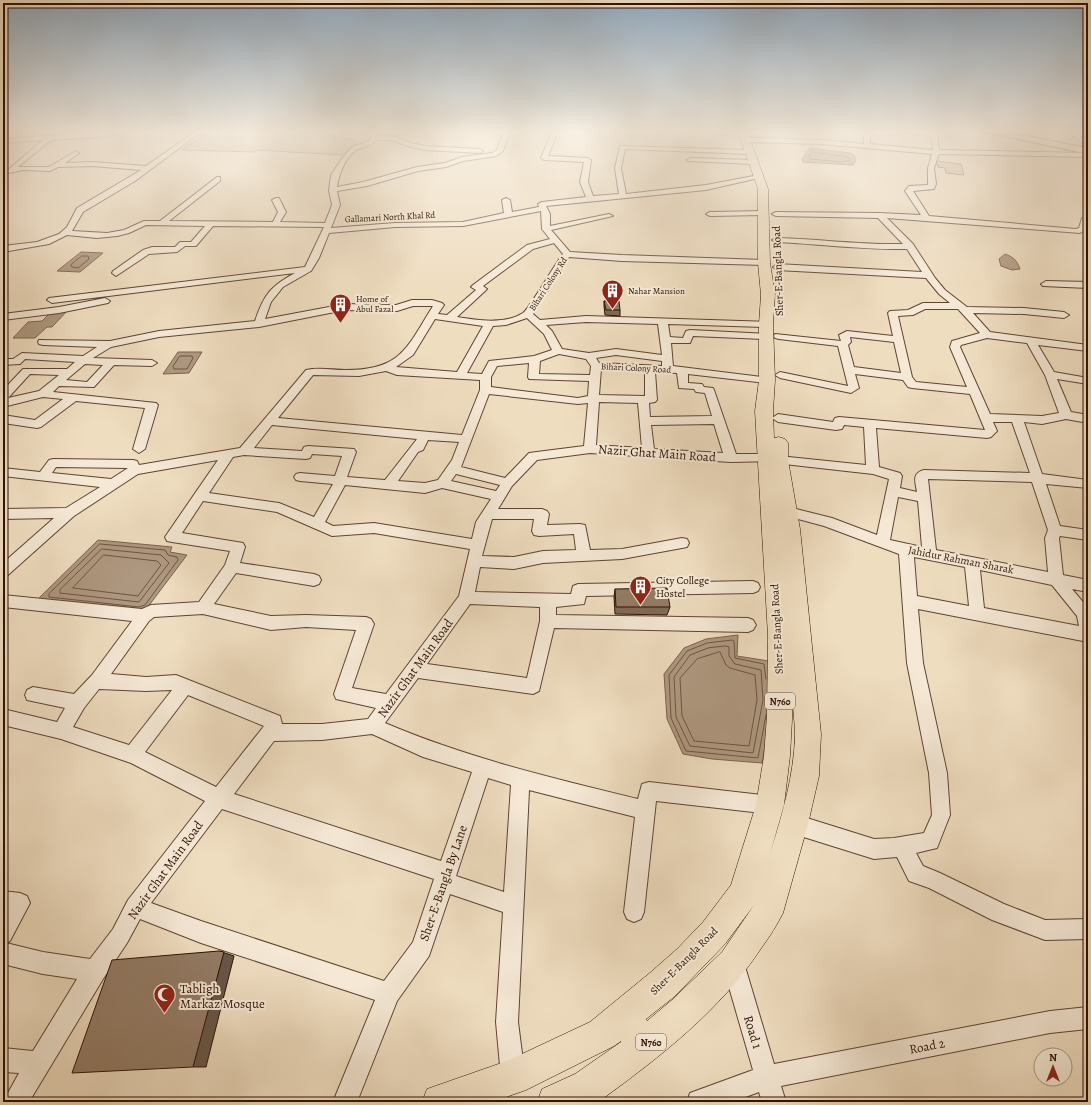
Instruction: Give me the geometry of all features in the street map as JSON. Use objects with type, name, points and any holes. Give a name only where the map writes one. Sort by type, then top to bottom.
[{"type":"highway","name":"Sher-E-Bangla Road","points":[[761,183],[776,240],[768,295],[773,378],[778,418],[772,459]]},
{"type":"highway","name":"Sher-E-Bangla Road","points":[[770,213],[771,268]]},
{"type":"highway","name":"Sher-E-Bangla Road","points":[[555,1102],[588,1087],[644,1048],[684,1012],[732,963],[767,913],[794,824],[805,776],[808,734],[790,638],[783,522],[764,411],[773,378]]},
{"type":"highway","name":"Sher-E-Bangla Road","points":[[440,1102],[513,1077],[602,1034],[664,984],[714,933],[744,893],[770,805],[790,638]]},
{"type":"highway","points":[[626,1016],[644,1048]]},
{"type":"street","points":[[3,249],[40,244],[67,232],[75,223],[76,215],[80,210],[128,183]]},
{"type":"street","points":[[162,223],[213,183]]},
{"type":"street","points":[[258,324],[266,302],[280,285],[308,269],[315,258],[336,205],[333,190],[334,183]]},
{"type":"street","points":[[333,190],[369,183]]},
{"type":"street","points":[[584,183],[590,198]]},
{"type":"street","points":[[621,183],[623,195]]},
{"type":"street","name":"Gallamari North Khal Rd","points":[[67,232],[100,235],[122,233],[134,230],[144,223],[276,225],[327,228],[463,224],[543,208],[542,204],[690,189],[736,183]]},
{"type":"street","points":[[927,219],[909,190],[912,188],[931,187],[932,183]]},
{"type":"street","points":[[276,200],[282,212],[276,225]]},
{"type":"street","points":[[506,200],[508,214]]},
{"type":"street","points":[[543,208],[546,214],[546,229],[567,254],[771,268],[927,275]]},
{"type":"street","points":[[710,214],[770,213],[879,216],[1007,223],[1077,231],[1084,229],[1085,220],[1088,219]]},
{"type":"street","points":[[546,229],[609,216]]},
{"type":"street","points":[[879,216],[910,246],[927,275],[942,292],[963,308],[987,335]]},
{"type":"street","points":[[116,273],[150,250],[177,249],[182,244],[193,244],[211,224]]},
{"type":"street","points":[[450,318],[482,289],[476,287],[500,269],[530,247],[556,240]]},
{"type":"street","points":[[776,240],[842,243],[868,247],[910,246]]},
{"type":"street","name":"Bihari Colony Rd","points":[[528,314],[557,267],[567,254]]},
{"type":"street","points":[[52,300],[308,269]]},
{"type":"street","points":[[1046,284],[1088,285]]},
{"type":"street","points":[[3,317],[92,304],[154,287]]},
{"type":"street","points":[[43,342],[111,344],[159,334],[258,324],[297,318],[344,307],[397,308],[412,303],[432,303],[439,305],[406,356],[388,368],[361,373],[310,372],[244,452]]},
{"type":"street","points":[[974,391],[912,385],[907,376],[894,312],[910,312],[923,306],[1024,311],[1064,315]]},
{"type":"street","points":[[433,314],[432,316],[489,324],[511,321],[528,314],[540,323],[548,333],[558,351],[534,363],[493,363],[486,377],[486,390],[458,461],[442,484]]},
{"type":"street","points":[[540,323],[586,319],[662,321],[770,332],[843,344]]},
{"type":"street","points":[[534,363],[532,377],[594,368],[616,352],[667,364],[666,340],[662,321]]},
{"type":"street","points":[[460,376],[489,324]]},
{"type":"street","points":[[666,340],[686,341],[690,333],[770,332]]},
{"type":"street","points":[[899,340],[847,334],[844,335],[846,342],[843,344],[849,370],[907,376]]},
{"type":"street","points":[[778,418],[836,426],[838,426],[839,422],[987,434],[991,431],[955,347],[956,343],[987,335],[1088,348]]},
{"type":"street","points":[[1031,341],[1050,375],[1066,415]]},
{"type":"street","points":[[43,394],[84,360],[111,344]]},
{"type":"street","name":"Bihari Colony Road","points":[[558,351],[594,368],[650,367],[667,364],[682,371],[773,378],[851,390],[854,388],[849,370]]},
{"type":"street","points":[[3,362],[16,362],[22,356],[111,362],[152,363]]},
{"type":"street","points":[[56,383],[90,385],[111,362]]},
{"type":"street","points":[[486,390],[578,401],[594,398],[651,400],[650,367]]},
{"type":"street","points":[[388,368],[397,372],[486,377]]},
{"type":"street","points":[[590,449],[594,398],[594,368]]},
{"type":"street","points":[[3,397],[27,371],[69,372]]},
{"type":"street","points":[[682,371],[683,386],[698,386],[700,390],[708,390],[731,458]]},
{"type":"street","points":[[1050,375],[1088,381]]},
{"type":"street","points":[[3,403],[43,394],[152,405],[140,449]]},
{"type":"street","points":[[3,419],[37,424],[74,397]]},
{"type":"street","points":[[643,400],[648,452]]},
{"type":"street","points":[[986,418],[1042,420],[1066,415],[1088,420]]},
{"type":"street","points":[[910,601],[1088,634],[1084,614],[1056,579],[1052,538],[1055,530],[1036,478],[1017,418]]},
{"type":"street","points":[[645,421],[717,420]]},
{"type":"street","points":[[269,421],[466,439]]},
{"type":"street","points":[[870,424],[873,470]]},
{"type":"street","points":[[388,485],[414,449],[420,447],[424,436]]},
{"type":"street","name":"Nazir Ghat Main Road","points":[[15,1102],[95,971],[120,936],[135,907],[270,732],[293,733],[355,730],[373,726],[466,598],[483,522],[498,496],[533,456],[590,449],[731,458],[772,459],[873,470],[896,476],[893,491]]},
{"type":"street","points":[[3,571],[69,513],[136,470],[228,456],[244,452],[306,456],[308,450],[350,452],[340,481],[317,524]]},
{"type":"street","points":[[203,608],[232,567],[238,547],[172,537],[228,456]]},
{"type":"street","points":[[42,476],[53,463],[133,464],[136,470]]},
{"type":"street","points":[[453,469],[508,483]]},
{"type":"street","points":[[3,472],[114,484]]},
{"type":"street","points":[[929,553],[921,476],[924,474],[1036,478],[1088,484]]},
{"type":"street","points":[[300,477],[425,488],[442,484],[498,496]]},
{"type":"street","points":[[882,542],[893,491],[924,498]]},
{"type":"street","points":[[200,496],[279,508],[332,531],[374,528],[514,563],[543,558],[622,554],[682,544]]},
{"type":"street","points":[[3,514],[69,513]]},
{"type":"street","points":[[488,514],[542,514],[539,531],[580,529],[584,556]]},
{"type":"street","name":"Jahidur Rahman Sharak","points":[[783,522],[827,522],[897,548],[906,548],[1088,586]]},
{"type":"street","points":[[1055,530],[1088,535]]},
{"type":"street","points":[[794,824],[874,849],[902,847],[930,841],[941,815],[938,773],[915,663],[906,548]]},
{"type":"street","points":[[972,562],[977,613]]},
{"type":"street","points":[[232,567],[314,580]]},
{"type":"street","points":[[466,598],[548,601],[579,600],[578,590],[754,587]]},
{"type":"street","points":[[3,600],[144,616]]},
{"type":"street","points":[[414,670],[534,686],[548,621],[548,601]]},
{"type":"street","points":[[61,731],[78,702],[97,681],[144,616],[151,611],[203,608],[271,623],[306,620],[366,624],[342,694],[391,703]]},
{"type":"street","points":[[548,621],[748,624]]},
{"type":"street","points":[[97,681],[146,684],[176,682],[274,722],[270,732]]},
{"type":"street","points":[[132,755],[185,686]]},
{"type":"street","points":[[33,695],[78,702]]},
{"type":"street","points":[[3,717],[61,731],[132,755],[218,798],[445,878],[513,905]]},
{"type":"street","points":[[373,726],[423,748],[520,779],[645,810]]},
{"type":"street","name":"Sher-E-Bangla By Lane","points":[[345,1102],[389,994],[420,948],[483,767]]},
{"type":"street","points":[[513,1077],[507,1022],[520,779]]},
{"type":"street","points":[[634,912],[645,810],[649,791],[770,805]]},
{"type":"street","points":[[902,847],[916,874],[933,880],[999,913],[1045,930],[1088,929]]},
{"type":"street","points":[[3,901],[20,902],[3,934]]},
{"type":"street","points":[[135,907],[201,932],[389,994]]},
{"type":"street","points":[[3,953],[44,963],[95,971]]},
{"type":"street","name":"Road 1","points":[[732,963],[774,1102]]},
{"type":"street","name":"Road 2","points":[[699,1102],[767,1077],[1042,1023],[1088,1018]]},
{"type":"street","points":[[3,1060],[40,1063]]},
{"type":"water","points":[[81,252],[103,253],[80,272],[57,271]]},
{"type":"water","points":[[1005,254],[1010,256],[1018,263],[1020,269],[1012,270],[1001,266],[999,259]]},
{"type":"water","points":[[67,311],[52,327],[47,327],[35,338],[13,338],[28,322],[42,321],[51,312]]},
{"type":"water","points":[[178,352],[202,352],[189,373],[163,374]]},
{"type":"water","points":[[98,540],[172,547],[170,552],[187,555],[147,608],[139,611],[37,600]]},
{"type":"water","points":[[738,635],[737,656],[769,661],[773,700],[762,763],[712,759],[683,754],[667,719],[664,674],[684,648],[706,639]]},
{"type":"building","points":[[604,301],[619,301],[620,310],[606,310]]},
{"type":"building","points":[[667,588],[670,607],[616,607],[615,589]]},
{"type":"building","name":"Tabligh Markaz Mosque","points":[[219,951],[224,952],[193,1067],[72,1073],[112,960]]},
{"type":"place","name":"Nahar Mansion","points":[[612,310]]},
{"type":"place","name":"Home of Abul Fazal","points":[[340,324]]},
{"type":"place","name":"City College Hostel","points":[[640,606]]},
{"type":"place","name":"Tabligh Markaz Mosque","points":[[164,1014]]}]
